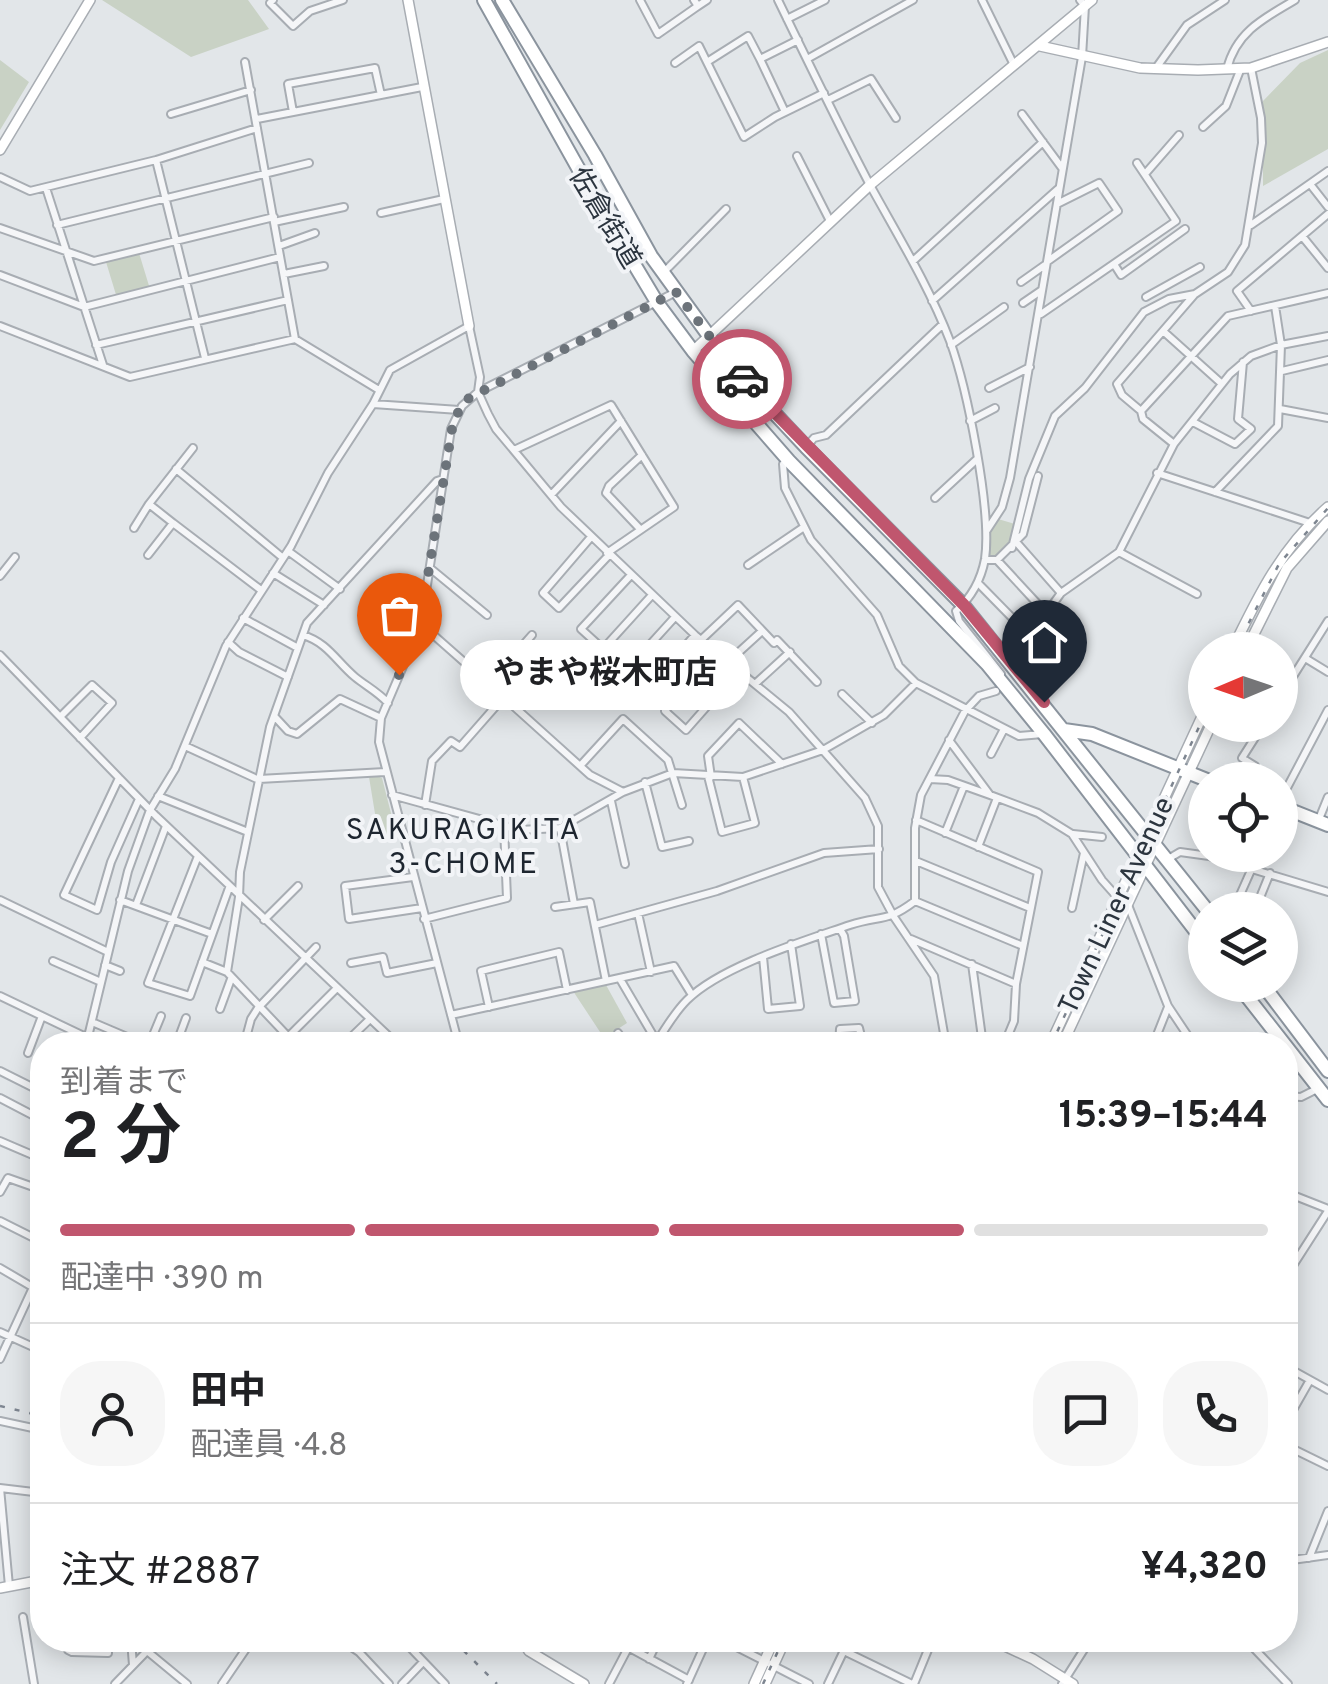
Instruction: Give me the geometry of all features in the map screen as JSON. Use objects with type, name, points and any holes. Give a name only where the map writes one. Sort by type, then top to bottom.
[{"type":"highway","name":"佐倉街道","points":[[484,0],[552,126],[658,304],[693,351],[788,461],[958,630],[1003,691],[1044,734],[1188,921]]},
{"type":"highway","name":"佐倉街道","points":[[502,0],[662,273],[710,338],[806,447],[964,605],[1194,892]]},
{"type":"highway","points":[[1044,734],[1066,730],[1092,734],[1188,773]]},
{"type":"highway","points":[[1298,812],[1323,823]]},
{"type":"highway","points":[[1251,1002],[1275,1032]]},
{"type":"highway","points":[[1276,1002],[1328,1071]]},
{"type":"highway","points":[[1298,1061],[1328,1100]]},
{"type":"street","points":[[0,150],[90,0]]},
{"type":"street","points":[[273,0],[270,3],[293,26],[310,11],[343,0]]},
{"type":"street","points":[[408,0],[480,377],[478,392],[496,428],[590,537],[698,637],[790,712],[864,798],[878,826],[878,887],[934,976],[944,1032]]},
{"type":"street","points":[[640,0],[658,34],[696,3],[707,0]]},
{"type":"street","points":[[665,1032],[692,995],[763,957],[840,928],[894,917],[914,901],[916,820],[921,796],[964,711],[979,696],[1003,691],[997,664],[958,621],[956,611],[971,598],[978,583],[985,560],[986,532],[977,459],[951,345],[913,261],[870,185],[778,0]]},
{"type":"street","points":[[787,19],[825,0]]},
{"type":"street","points":[[807,58],[913,0]]},
{"type":"street","points":[[982,0],[1014,66]]},
{"type":"street","points":[[1155,69],[1187,25],[1226,0]]},
{"type":"street","points":[[1228,69],[1232,50],[1255,23],[1295,0]]},
{"type":"street","points":[[693,351],[870,185],[1040,46],[1086,2]]},
{"type":"street","points":[[986,532],[1002,507],[1010,478],[1082,57],[1086,2]]},
{"type":"street","points":[[707,62],[748,36],[785,112]]},
{"type":"street","points":[[760,59],[798,40]]},
{"type":"street","points":[[1040,46],[1155,69],[1228,69],[1246,68],[1328,42]]},
{"type":"street","points":[[675,63],[699,46],[744,138],[785,112],[871,79],[896,118]]},
{"type":"street","points":[[245,62],[295,340]]},
{"type":"street","points":[[293,112],[288,84],[316,77],[375,68],[380,95]]},
{"type":"street","points":[[1203,126],[1226,106],[1246,68]]},
{"type":"street","points":[[1174,444],[1143,419],[1141,411],[1117,384],[1195,294],[1228,272],[1237,261],[1250,226],[1262,143],[1261,118],[1246,68]]},
{"type":"street","points":[[0,177],[30,191],[46,188],[156,160],[293,112],[422,88]]},
{"type":"street","points":[[171,114],[250,90]]},
{"type":"street","points":[[1022,114],[1063,169]]},
{"type":"street","points":[[1145,174],[1178,135]]},
{"type":"street","points":[[913,261],[1043,142]]},
{"type":"street","points":[[797,156],[831,222]]},
{"type":"street","points":[[156,160],[205,358]]},
{"type":"street","points":[[57,225],[309,163]]},
{"type":"street","points":[[1040,315],[1176,221],[1136,163]]},
{"type":"street","points":[[1250,226],[1328,171]]},
{"type":"street","points":[[1021,282],[1118,211],[1099,182],[1056,204]]},
{"type":"street","points":[[1251,312],[1237,291],[1328,210],[1310,184]]},
{"type":"street","points":[[46,188],[103,366]]},
{"type":"street","points":[[932,302],[1060,188]]},
{"type":"street","points":[[382,213],[444,199]]},
{"type":"street","points":[[0,228],[94,261],[175,239],[344,206]]},
{"type":"street","points":[[662,273],[726,209]]},
{"type":"street","points":[[1114,264],[1121,275],[1185,229]]},
{"type":"street","points":[[279,246],[316,233]]},
{"type":"street","points":[[1302,236],[1328,268]]},
{"type":"street","points":[[0,275],[84,307],[280,256]]},
{"type":"street","points":[[284,274],[324,266]]},
{"type":"street","points":[[1146,297],[1200,266]]},
{"type":"street","points":[[1023,303],[1043,289]]},
{"type":"street","points":[[456,1032],[379,742],[381,718],[420,624],[452,429],[459,410],[478,392],[676,292]]},
{"type":"street","points":[[1141,411],[1228,316],[1328,293]]},
{"type":"street","points":[[1014,545],[1028,478],[1055,416],[1085,388],[1144,312],[1195,294]]},
{"type":"street","points":[[96,345],[288,300]]},
{"type":"street","points":[[1215,492],[1278,426],[1282,370],[1274,306]]},
{"type":"street","points":[[951,345],[1004,307]]},
{"type":"street","points":[[806,447],[814,438],[826,435],[942,324]]},
{"type":"street","points":[[0,326],[130,377],[295,340],[378,390]]},
{"type":"street","points":[[90,1032],[120,900],[150,810],[175,769],[228,642],[286,554],[328,473],[390,370],[469,326]]},
{"type":"street","points":[[1163,330],[1222,384]]},
{"type":"street","points":[[1020,651],[1061,593],[1119,552],[1174,444],[1222,384],[1251,356],[1281,345],[1328,336]]},
{"type":"street","points":[[1282,370],[1328,360]]},
{"type":"street","points":[[1193,422],[1235,444],[1250,429],[1238,419],[1244,362]]},
{"type":"street","points":[[989,388],[1031,366]]},
{"type":"street","points":[[373,404],[459,410]]},
{"type":"street","points":[[514,450],[611,405],[674,507],[608,554],[559,608],[543,592],[590,537]]},
{"type":"street","points":[[970,422],[995,408]]},
{"type":"street","points":[[1280,409],[1328,418]]},
{"type":"street","points":[[552,495],[621,421]]},
{"type":"street","points":[[134,528],[193,448]]},
{"type":"street","points":[[640,529],[606,493],[642,454]]},
{"type":"street","points":[[935,498],[977,459]]},
{"type":"street","points":[[788,461],[783,464],[785,488],[810,540],[877,615],[900,666],[916,683],[1004,730],[1019,736],[1044,734]]},
{"type":"street","points":[[176,469],[286,554],[340,589]]},
{"type":"street","points":[[1157,473],[1310,524]]},
{"type":"street","points":[[985,560],[997,560],[1014,545],[1026,524],[1038,476]]},
{"type":"street","points":[[220,1009],[229,976],[240,872],[259,779],[274,716],[308,623],[437,481],[443,479]]},
{"type":"street","points":[[149,504],[261,590]]},
{"type":"street","points":[[1241,632],[1267,578],[1328,506]]},
{"type":"street","points":[[148,555],[173,523]]},
{"type":"street","points":[[1255,632],[1287,568],[1326,525]]},
{"type":"street","points":[[748,565],[804,528]]},
{"type":"street","points":[[1014,545],[1061,593]]},
{"type":"street","points":[[1119,552],[1197,594]]},
{"type":"street","points":[[0,576],[15,557]]},
{"type":"street","points":[[997,560],[1046,613]]},
{"type":"street","points":[[429,567],[487,614]]},
{"type":"street","points":[[273,572],[324,605]]},
{"type":"street","points":[[631,575],[582,629],[603,649],[652,594]]},
{"type":"street","points":[[978,583],[1030,636]]},
{"type":"street","points":[[676,617],[626,671],[647,689],[698,637],[738,605],[817,682]]},
{"type":"street","points":[[243,618],[298,648]]},
{"type":"street","points":[[1298,669],[1328,621]]},
{"type":"street","points":[[420,624],[590,775],[623,792]]},
{"type":"street","points":[[728,662],[762,631]]},
{"type":"street","points":[[303,635],[321,641],[388,703]]},
{"type":"street","points":[[489,684],[532,636]]},
{"type":"street","points":[[228,642],[239,652],[288,677]]},
{"type":"street","points":[[716,652],[665,711],[686,730],[738,671]]},
{"type":"street","points":[[756,684],[790,652]]},
{"type":"street","points":[[0,655],[229,888],[384,1032]]},
{"type":"street","points":[[1305,658],[1328,672]]},
{"type":"street","points":[[391,795],[526,832],[560,828],[623,792],[673,773],[743,776],[824,750],[872,723],[916,683]]},
{"type":"street","points":[[60,717],[92,686],[112,703],[80,738]]},
{"type":"street","points":[[842,694],[872,723]]},
{"type":"street","points":[[426,804],[432,761],[451,741],[460,747],[503,698]]},
{"type":"street","points":[[274,716],[288,731],[297,734],[340,700],[381,718]]},
{"type":"street","points":[[1298,769],[1328,710]]},
{"type":"street","points":[[580,766],[623,718],[664,754],[682,805]]},
{"type":"street","points":[[743,776],[754,823],[722,832],[708,756],[739,723],[782,764]]},
{"type":"street","points":[[991,754],[1004,730]]},
{"type":"street","points":[[948,740],[994,796]]},
{"type":"street","name":"Town Liner Avenue","points":[[1068,1032],[1193,742]]},
{"type":"street","name":"Town Liner Avenue","points":[[1183,771],[1200,742]]},
{"type":"street","points":[[1248,762],[1242,758],[1252,742]]},
{"type":"street","points":[[185,746],[259,779],[386,772]]},
{"type":"street","points":[[118,778],[64,895],[97,910],[111,862],[139,799]]},
{"type":"street","points":[[930,778],[994,796],[1038,814],[1072,834],[1123,901],[1168,1006],[1185,1032]]},
{"type":"street","points":[[646,782],[662,847],[689,840]]},
{"type":"street","points":[[945,833],[964,786]]},
{"type":"street","points":[[158,796],[248,832]]},
{"type":"street","points":[[978,847],[994,796]]},
{"type":"street","points":[[1323,823],[1328,798]]},
{"type":"street","points":[[611,801],[625,864]]},
{"type":"street","points":[[916,820],[1038,872],[1009,1032]]},
{"type":"street","points":[[136,906],[166,826]]},
{"type":"street","points":[[424,919],[507,898],[504,827]]},
{"type":"street","points":[[560,828],[574,904]]},
{"type":"street","points":[[1072,834],[1102,836]]},
{"type":"street","points":[[594,925],[717,891],[824,853],[879,850]]},
{"type":"street","points":[[1072,908],[1084,852]]},
{"type":"street","points":[[1168,858],[1188,853]]},
{"type":"street","points":[[198,856],[148,983],[190,996],[229,888]]},
{"type":"street","points":[[916,861],[1030,908]]},
{"type":"street","points":[[1266,872],[1328,892]]},
{"type":"street","points":[[1262,892],[1270,873]]},
{"type":"street","points":[[413,876],[345,886],[349,918],[422,908]]},
{"type":"street","points":[[264,920],[298,886]]},
{"type":"street","points":[[0,900],[108,952]]},
{"type":"street","points":[[120,900],[212,934]]},
{"type":"street","points":[[914,901],[1024,946]]},
{"type":"street","name":"Town Liner Avenue","points":[[1057,1032],[1123,901]]},
{"type":"street","points":[[556,907],[590,902],[606,982]]},
{"type":"street","points":[[638,913],[651,972]]},
{"type":"street","points":[[821,934],[834,1003],[854,1000],[840,928]]},
{"type":"street","points":[[910,939],[1016,984]]},
{"type":"street","points":[[763,957],[768,1010],[800,1006],[790,944]]},
{"type":"street","points":[[248,1032],[258,1008],[316,947]]},
{"type":"street","points":[[489,1007],[481,970],[558,952],[567,990]]},
{"type":"street","points":[[352,963],[384,956],[387,973],[437,963]]},
{"type":"street","points":[[53,961],[101,982]]},
{"type":"street","points":[[202,962],[229,976],[283,1032]]},
{"type":"street","points":[[972,964],[981,1032]]},
{"type":"street","points":[[105,965],[120,971]]},
{"type":"street","points":[[451,1015],[674,966],[692,995]]},
{"type":"street","points":[[620,979],[649,1032]]},
{"type":"street","points":[[293,1032],[337,988]]},
{"type":"street","points":[[0,996],[70,1032]]},
{"type":"street","points":[[1157,1032],[1168,1006]]},
{"type":"street","points":[[36,1032],[42,1016]]},
{"type":"street","points":[[154,1032],[161,1016]]},
{"type":"street","points":[[181,1032],[186,1018]]},
{"type":"street","points":[[357,1032],[370,1019]]},
{"type":"street","points":[[92,1022],[116,1032]]},
{"type":"street","points":[[840,1032],[859,1028],[860,1032]]},
{"type":"street","points":[[28,1053],[30,1048]]},
{"type":"street","points":[[0,1071],[30,1086]]},
{"type":"street","points":[[1298,1097],[1319,1088]]},
{"type":"street","points":[[0,1098],[30,1114]]},
{"type":"street","points":[[0,1141],[30,1154]]},
{"type":"street","points":[[1,1185],[8,1178],[30,1186]]},
{"type":"street","points":[[1298,1197],[1328,1210],[1298,1257]]},
{"type":"street","points":[[0,1221],[30,1236]]},
{"type":"street","points":[[0,1268],[30,1287]]},
{"type":"street","points":[[0,1359],[30,1297]]},
{"type":"street","points":[[0,1332],[30,1346]]},
{"type":"street","points":[[1298,1373],[1327,1385]]},
{"type":"street","points":[[1298,1401],[1310,1380]]},
{"type":"street","points":[[0,1421],[30,1427]]},
{"type":"street","points":[[1298,1451],[1328,1466]]},
{"type":"street","points":[[30,1492],[0,1488],[4,1587],[30,1582]]},
{"type":"street","points":[[1309,1558],[1328,1510]]},
{"type":"street","points":[[1298,1559],[1328,1555]]},
{"type":"street","points":[[23,1617],[34,1684]]},
{"type":"street","points":[[72,1652],[108,1652]]},
{"type":"street","points":[[132,1652],[133,1666]]},
{"type":"street","points":[[120,1682],[146,1652]]},
{"type":"street","points":[[148,1652],[187,1684]]},
{"type":"street","points":[[222,1684],[244,1652]]},
{"type":"street","points":[[359,1652],[389,1684]]},
{"type":"street","points":[[413,1652],[445,1684]]},
{"type":"street","points":[[530,1652],[566,1680],[584,1684]]},
{"type":"street","points":[[609,1684],[626,1652]]},
{"type":"street","points":[[636,1652],[688,1682],[702,1652]]},
{"type":"street","points":[[649,1659],[652,1652]]},
{"type":"street","points":[[747,1652],[809,1684]]},
{"type":"street","points":[[764,1684],[771,1652]]},
{"type":"street","points":[[754,1684],[777,1652]]},
{"type":"street","points":[[828,1684],[844,1652]]},
{"type":"street","points":[[846,1652],[912,1684],[927,1652]]},
{"type":"street","points":[[1013,1652],[1067,1682],[1083,1652]]},
{"type":"street","points":[[1257,1652],[1288,1684]]},
{"type":"street","points":[[402,1684],[423,1662]]},
{"type":"shaded area","points":[[102,0],[248,0],[269,29],[191,57]]},
{"type":"shaded area","points":[[1328,50],[1328,149],[1263,186],[1263,101],[1300,63]]},
{"type":"shaded area","points":[[0,60],[29,82],[0,130]]},
{"type":"shaded area","points":[[139,253],[150,289],[117,298],[106,262]]},
{"type":"shaded area","points":[[998,519],[1015,524],[1010,548],[997,559],[987,558],[989,533]]},
{"type":"shaded area","points":[[369,777],[382,778],[396,833],[379,838]]},
{"type":"shaded area","points":[[606,985],[627,1023],[613,1032],[600,1032],[573,991]]},
{"type":"railway","points":[[1244,632],[1279,564],[1328,508]]},
{"type":"railway","points":[[1057,1032],[1192,742]]},
{"type":"railway","points":[[0,1406],[30,1413]]},
{"type":"railway","points":[[465,1652],[497,1684]]},
{"type":"railway","points":[[763,1684],[778,1652]]},
{"type":"way so far","points":[[399,675],[420,624],[452,429],[469,398],[676,292],[742,379]]},
{"type":"place","name":"やまや桜木町店","points":[[399,675]]},
{"type":"district","name":"SAKURAGIKITA 3-CHOME","points":[[464,846]]},
{"type":"route","points":[[742,379],[964,605],[1044,702]]}]
